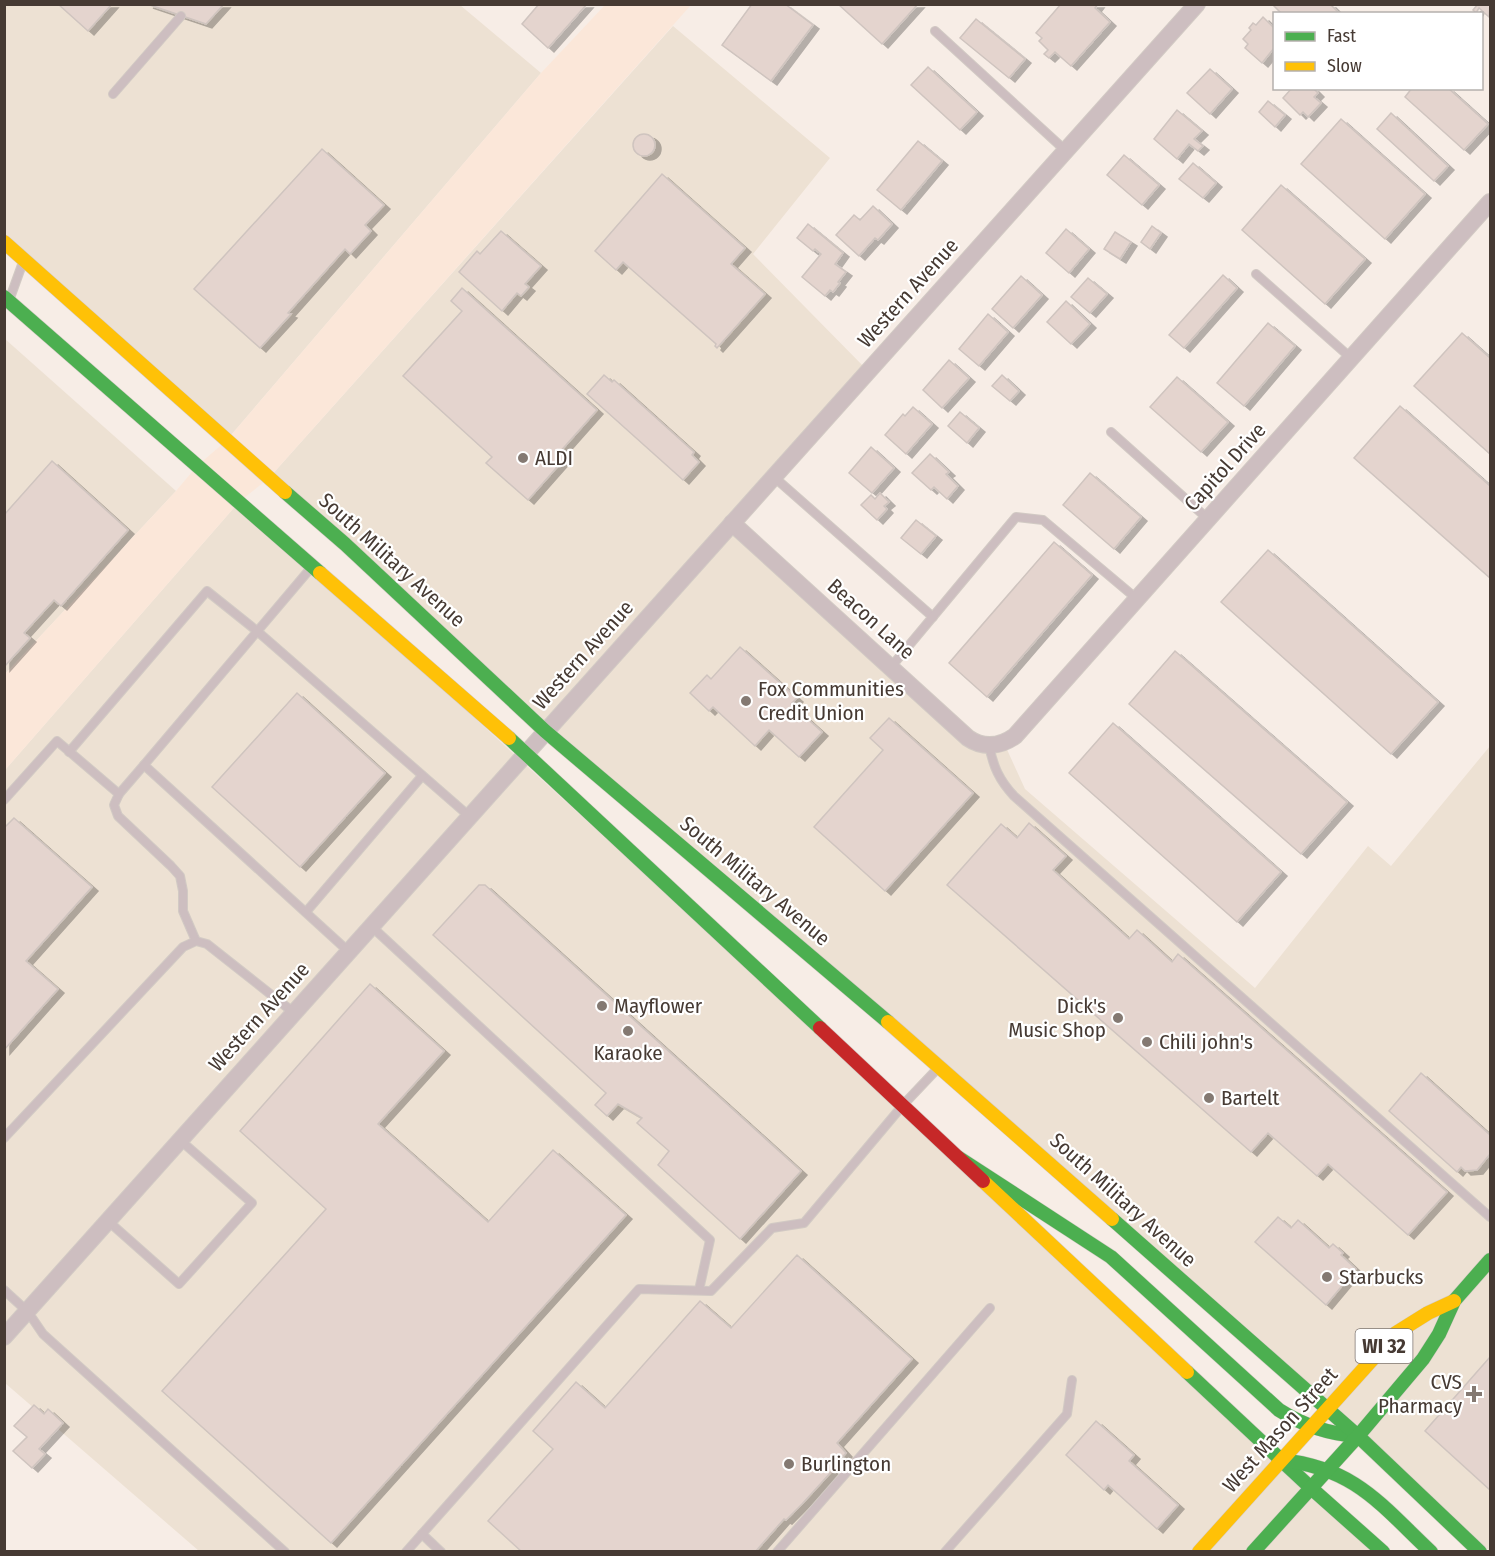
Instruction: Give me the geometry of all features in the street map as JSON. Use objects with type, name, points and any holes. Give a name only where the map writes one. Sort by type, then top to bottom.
[{"type":"main road","name":"South Military Avenue","points":[[4,242],[345,544],[545,731],[940,1066],[1358,1436],[1480,1551]]},
{"type":"main road","points":[[6,301],[526,753],[1311,1488],[1383,1551]]},
{"type":"main road","points":[[959,1158],[1111,1257],[1279,1410],[1295,1421],[1333,1435],[1358,1436]]},
{"type":"main road","name":"West Mason Street","points":[[1253,1551],[1328,1470],[1424,1359],[1439,1334],[1454,1301],[1491,1260]]},
{"type":"main road","name":"West Mason Street","points":[[1198,1551],[1396,1333],[1428,1313],[1454,1301]]},
{"type":"main road","points":[[1281,1460],[1305,1462],[1341,1475],[1364,1490],[1431,1551]]},
{"type":"street","name":"Western Avenue","points":[[4,1337],[1197,4]]},
{"type":"street","name":"Capitol Drive","points":[[986,745],[1004,743],[1015,736],[1491,202]]},
{"type":"street","name":"Beacon Lane","points":[[732,523],[968,738],[986,745]]},
{"type":"lane","points":[[113,94],[181,16]]},
{"type":"lane","points":[[935,31],[1066,151]]},
{"type":"lane","points":[[6,301],[24,260]]},
{"type":"lane","points":[[1256,274],[1351,358]]},
{"type":"lane","points":[[1111,432],[1208,519]]},
{"type":"lane","points":[[774,477],[933,617]]},
{"type":"lane","points":[[891,667],[1016,517],[1043,520],[1137,599]]},
{"type":"lane","points":[[196,941],[183,911],[180,876],[118,816],[114,805],[119,794],[311,567]]},
{"type":"lane","points":[[69,752],[207,591],[257,631],[469,816]]},
{"type":"lane","points":[[4,800],[57,741],[119,794]]},
{"type":"lane","points":[[986,745],[1002,784],[1014,796],[1491,1217]]},
{"type":"lane","points":[[144,765],[348,951]]},
{"type":"lane","points":[[306,912],[423,776]]},
{"type":"lane","points":[[371,926],[710,1240],[699,1290]]},
{"type":"lane","points":[[4,1138],[183,947],[196,941],[207,944],[294,1012]]},
{"type":"lane","points":[[406,1551],[639,1289],[711,1291],[772,1228],[804,1223],[903,1105],[940,1066]]},
{"type":"lane","points":[[108,1221],[179,1284],[252,1203],[180,1140]]},
{"type":"lane","points":[[4,1290],[28,1312],[43,1334],[285,1551]]},
{"type":"lane","points":[[777,1551],[990,1308]]},
{"type":"lane","points":[[945,1551],[1067,1414],[1072,1380]]},
{"type":"lane","points":[[422,1534],[441,1551]]},
{"type":"shaded area","points":[[4,5],[460,5],[541,73],[226,441],[5,242]]},
{"type":"shaded area","points":[[605,5],[691,5],[269,478],[239,502],[5,770],[5,674],[197,466],[226,441],[541,73]]},
{"type":"shaded area","points":[[673,26],[830,158],[753,254],[868,371],[732,523],[968,738],[1004,743],[1025,789],[1255,988],[1368,846],[1391,866],[1490,746],[1490,1551],[269,478]]},
{"type":"shaded area","points":[[5,339],[176,491],[5,674]]},
{"type":"shaded area","points":[[239,502],[1383,1551],[199,1551],[5,1383],[5,770]]},
{"type":"building","points":[[58,4],[112,4],[88,31]]},
{"type":"building","points":[[147,4],[224,4],[206,24]]},
{"type":"building","points":[[539,4],[587,4],[548,48],[522,24]]},
{"type":"building","points":[[752,4],[785,4],[813,25],[771,81],[722,45]]},
{"type":"building","points":[[838,4],[918,4],[882,44]]},
{"type":"building","points":[[1061,4],[1098,4],[1095,8],[1110,22],[1071,66],[1055,52],[1049,58],[1044,54],[1048,50],[1039,41],[1042,38],[1036,33]]},
{"type":"building","points":[[1272,4],[1330,4],[1338,12],[1280,12]]},
{"type":"building","points":[[1478,4],[1490,4],[1489,17],[1479,8],[1477,12],[1473,10]]},
{"type":"building","points":[[1263,17],[1273,27],[1273,49],[1262,63],[1245,48],[1248,44],[1243,39],[1251,30],[1249,28],[1253,23],[1256,25]]},
{"type":"building","points":[[976,19],[1025,59],[1009,78],[960,38]]},
{"type":"building","points":[[928,67],[977,112],[960,130],[911,85]]},
{"type":"building","points":[[1210,69],[1232,89],[1210,114],[1187,93]]},
{"type":"building","points":[[1290,90],[1315,90],[1318,93],[1314,97],[1321,103],[1308,117],[1303,112],[1300,115],[1283,98]]},
{"type":"building","points":[[1410,90],[1450,90],[1488,124],[1464,150],[1405,97]]},
{"type":"building","points":[[1268,101],[1285,115],[1275,127],[1259,112]]},
{"type":"building","points":[[1177,110],[1202,131],[1194,139],[1203,146],[1198,151],[1189,144],[1177,159],[1154,139]]},
{"type":"building","points":[[1391,113],[1448,166],[1434,181],[1377,129]]},
{"type":"building","points":[[1341,119],[1425,194],[1385,239],[1301,164]]},
{"type":"building","points":[[644,134],[652,137],[655,145],[652,153],[644,156],[636,153],[633,145],[636,137]]},
{"type":"building","points":[[918,141],[942,161],[901,210],[877,190]]},
{"type":"building","points":[[322,149],[384,205],[365,225],[371,231],[350,254],[345,249],[260,348],[194,289]]},
{"type":"building","points":[[1124,155],[1159,185],[1142,205],[1107,175]]},
{"type":"building","points":[[1193,163],[1216,183],[1203,198],[1179,179]]},
{"type":"building","points":[[662,174],[745,248],[731,264],[765,294],[717,348],[716,344],[623,262],[616,270],[595,251]]},
{"type":"building","points":[[1281,185],[1365,259],[1325,304],[1242,230]]},
{"type":"building","points":[[873,206],[892,224],[859,256],[836,235],[854,215],[860,220]]},
{"type":"building","points":[[808,224],[843,253],[835,264],[846,272],[833,292],[830,290],[825,296],[802,277],[821,254],[815,249],[813,251],[797,238]]},
{"type":"building","points":[[1152,226],[1161,233],[1150,249],[1141,242]]},
{"type":"building","points":[[1066,229],[1089,249],[1069,273],[1046,253]]},
{"type":"building","points":[[501,231],[541,266],[525,284],[529,287],[521,296],[517,293],[502,311],[459,272],[477,251],[480,254]]},
{"type":"building","points":[[1115,232],[1131,242],[1120,259],[1104,249]]},
{"type":"building","points":[[1223,275],[1237,288],[1184,348],[1169,335]]},
{"type":"building","points":[[1021,276],[1042,295],[1013,328],[992,309]]},
{"type":"building","points":[[1088,278],[1107,294],[1090,313],[1071,297]]},
{"type":"building","points":[[462,288],[597,410],[559,453],[565,458],[528,500],[486,463],[492,457],[403,376],[462,311],[451,301]]},
{"type":"building","points":[[1066,301],[1090,324],[1071,344],[1047,322]]},
{"type":"building","points":[[988,314],[1008,332],[979,366],[959,349]]},
{"type":"building","points":[[1268,323],[1295,346],[1244,406],[1217,383]]},
{"type":"building","points":[[1462,333],[1490,358],[1490,454],[1414,386]]},
{"type":"building","points":[[949,360],[969,378],[942,408],[923,390]]},
{"type":"building","points":[[604,375],[612,382],[614,380],[694,452],[692,455],[699,462],[683,480],[587,394]]},
{"type":"building","points":[[1002,375],[1019,391],[1010,401],[992,386]]},
{"type":"building","points":[[1177,377],[1228,422],[1201,452],[1150,407]]},
{"type":"building","points":[[1400,406],[1490,486],[1490,578],[1354,458]]},
{"type":"building","points":[[913,407],[932,424],[906,454],[885,435],[903,414],[905,416]]},
{"type":"building","points":[[960,412],[979,428],[967,443],[948,426]]},
{"type":"building","points":[[871,447],[894,468],[872,493],[849,473]]},
{"type":"building","points":[[930,454],[949,472],[946,474],[958,486],[947,499],[934,487],[931,490],[912,473]]},
{"type":"building","points":[[52,461],[128,530],[61,606],[54,600],[24,633],[30,638],[4,667],[4,515]]},
{"type":"building","points":[[1090,473],[1141,517],[1114,549],[1063,505]]},
{"type":"building","points":[[880,493],[889,502],[884,506],[887,509],[877,520],[861,505],[871,495],[875,499]]},
{"type":"building","points":[[916,520],[936,536],[921,554],[901,538]]},
{"type":"building","points":[[1054,542],[1092,575],[987,697],[949,663]]},
{"type":"building","points":[[1268,550],[1438,702],[1391,754],[1221,602]]},
{"type":"building","name":"Fox Communities Credit Union","points":[[740,647],[797,698],[791,704],[822,732],[799,757],[769,730],[755,746],[713,707],[709,711],[690,693],[707,675],[711,679]]},
{"type":"building","points":[[1175,651],[1347,802],[1301,854],[1129,704]]},
{"type":"building","points":[[297,693],[385,773],[300,867],[212,787]]},
{"type":"building","points":[[889,718],[973,793],[885,891],[814,827],[883,750],[870,738]]},
{"type":"building","points":[[1113,723],[1281,872],[1237,922],[1069,773]]},
{"type":"building","points":[[14,818],[92,887],[26,961],[58,989],[4,1050],[4,828]]},
{"type":"building","points":[[1029,823],[1066,856],[1053,870],[1129,939],[1137,930],[1172,962],[1178,954],[1447,1192],[1408,1235],[1328,1164],[1317,1176],[1268,1133],[1251,1152],[947,885],[1001,824],[1017,838]]},
{"type":"building","points":[[479,885],[485,885],[801,1171],[740,1239],[658,1165],[669,1151],[637,1123],[642,1118],[618,1104],[607,1116],[595,1105],[606,1093],[433,935]]},
{"type":"building","points":[[370,984],[444,1051],[378,1124],[488,1222],[553,1150],[626,1215],[331,1543],[162,1391],[326,1209],[240,1131]]},
{"type":"building","points":[[1421,1073],[1490,1135],[1490,1154],[1477,1170],[1465,1171],[1461,1167],[1457,1172],[1389,1111]]},
{"type":"building","points":[[1278,1217],[1291,1228],[1298,1220],[1329,1248],[1333,1244],[1356,1269],[1326,1305],[1255,1242]]},
{"type":"building","points":[[797,1255],[912,1359],[837,1443],[846,1453],[832,1471],[755,1552],[522,1552],[488,1521],[553,1449],[533,1431],[576,1382],[605,1408],[700,1301],[731,1328]]},
{"type":"building","name":"CVS Pharmacy","points":[[1490,1357],[1490,1490],[1425,1431]]},
{"type":"building","points":[[34,1405],[44,1414],[48,1409],[63,1423],[39,1449],[45,1454],[32,1468],[13,1451],[27,1437],[14,1426]]},
{"type":"building","points":[[1096,1421],[1134,1455],[1129,1461],[1178,1505],[1157,1529],[1108,1485],[1104,1490],[1066,1455]]},
{"type":"traffic: fast","points":[[4,297],[320,573]]},
{"type":"traffic: fast","points":[[285,492],[345,544],[545,731],[888,1022]]},
{"type":"traffic: fast","points":[[509,738],[820,1028]]},
{"type":"traffic: fast","points":[[959,1158],[1111,1257],[1279,1410],[1298,1421],[1317,1428],[1358,1436]]},
{"type":"traffic: fast","points":[[1112,1219],[1358,1436],[1480,1552]]},
{"type":"traffic: fast","points":[[1253,1552],[1358,1436],[1423,1359],[1439,1334],[1454,1301],[1490,1260]]},
{"type":"traffic: fast","points":[[1187,1372],[1383,1552]]},
{"type":"traffic: fast","points":[[1281,1460],[1307,1464],[1348,1480],[1381,1504],[1431,1552]]},
{"type":"traffic: slow","points":[[4,242],[285,492]]},
{"type":"traffic: slow","points":[[320,573],[509,738]]},
{"type":"traffic: slow","points":[[888,1022],[1112,1219]]},
{"type":"traffic: slow","points":[[983,1181],[1187,1372]]},
{"type":"traffic: slow","points":[[1199,1552],[1396,1333],[1428,1313],[1454,1301]]},
{"type":"traffic: jam","points":[[820,1028],[983,1181]]},
{"type":"place","name":"ALDI","points":[[523,458]]},
{"type":"place","name":"Fox Communities Credit Union","points":[[746,701]]},
{"type":"place","name":"Mayflower","points":[[602,1006]]},
{"type":"place","name":"Dick's Music Shop","points":[[1118,1018]]},
{"type":"place","name":"Karaoke","points":[[628,1031]]},
{"type":"place","name":"Chili john's","points":[[1147,1042]]},
{"type":"place","name":"Bartelt","points":[[1209,1098]]},
{"type":"place","name":"Starbucks","points":[[1327,1277]]},
{"type":"place","name":"CVS Pharmacy","points":[[1474,1394]]},
{"type":"place","name":"Burlington","points":[[789,1464]]}]
